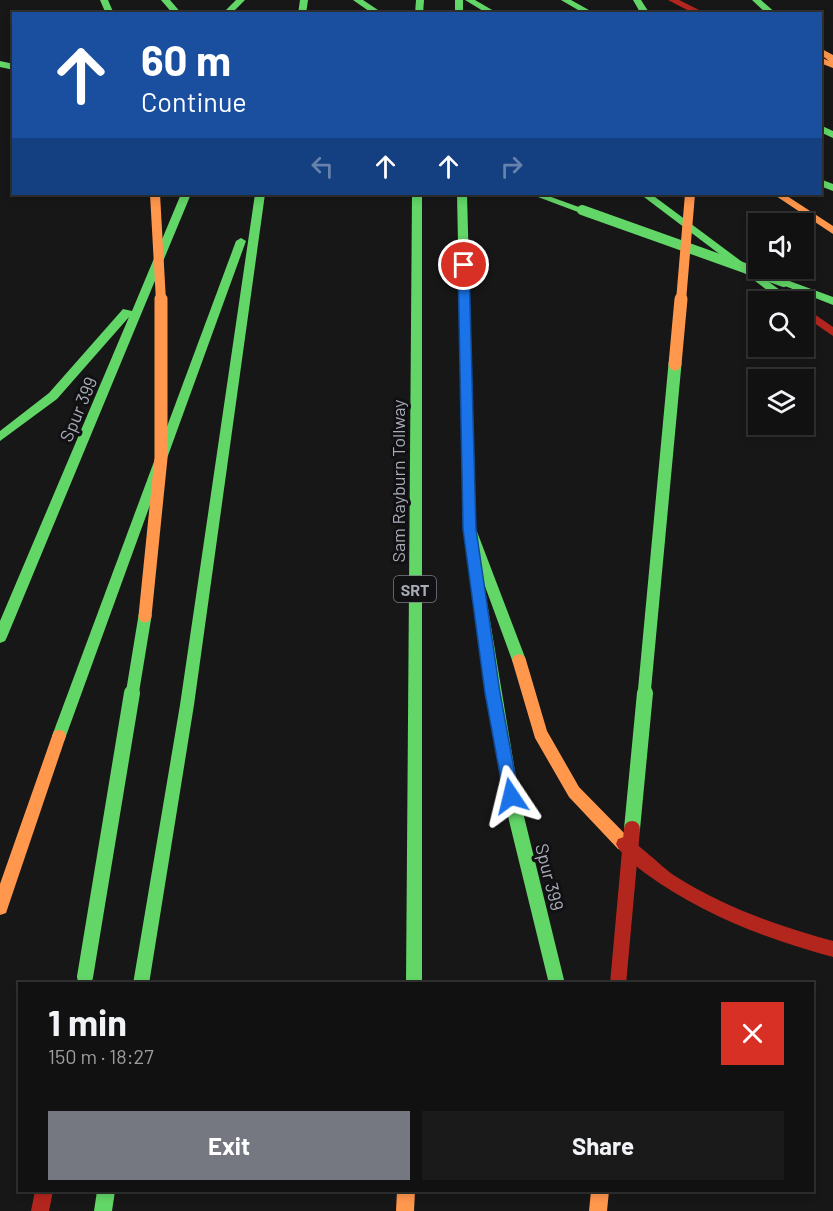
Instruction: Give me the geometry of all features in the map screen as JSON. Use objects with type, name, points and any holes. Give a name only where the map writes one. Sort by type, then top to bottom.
[{"type":"main road","points":[[165,0],[176,12]]},
{"type":"main road","points":[[357,0],[377,12]]},
{"type":"main road","points":[[469,0],[491,12]]},
{"type":"main road","points":[[565,0],[588,12]]},
{"type":"main road","points":[[672,0],[699,12]]},
{"type":"main road","points":[[756,0],[770,12]]},
{"type":"main road","points":[[85,980],[154,560],[165,413],[162,282],[155,195]]},
{"type":"main road","name":"Spur 399","points":[[0,638],[186,195]]},
{"type":"main road","points":[[0,907],[55,746],[223,285],[260,195]]},
{"type":"main road","points":[[141,982],[189,693],[260,195]]},
{"type":"main road","name":"Sam Rayburn Tollway","points":[[414,982],[417,195]]},
{"type":"main road","points":[[462,195],[470,529],[522,669],[540,733],[574,792],[641,862],[719,909],[786,937],[833,949]]},
{"type":"main road","points":[[538,195],[833,301]]},
{"type":"main road","points":[[646,195],[776,291]]},
{"type":"main road","points":[[618,982],[690,195]]},
{"type":"main road","points":[[779,195],[833,231]]},
{"type":"main road","points":[[0,437],[53,396],[149,285]]},
{"type":"main road","points":[[814,318],[833,332]]},
{"type":"main road","name":"Spur 399","points":[[470,529],[493,693],[511,796],[557,982]]},
{"type":"main road","points":[[40,1211],[44,1192]]},
{"type":"main road","points":[[103,1211],[106,1192]]},
{"type":"main road","points":[[405,1211],[406,1192]]},
{"type":"main road","points":[[598,1211],[600,1192]]},
{"type":"traffic: fast","points":[[104,0],[109,12]]},
{"type":"traffic: fast","points":[[165,0],[176,12]]},
{"type":"traffic: fast","points":[[228,12],[241,0]]},
{"type":"traffic: fast","points":[[302,12],[304,0]]},
{"type":"traffic: fast","points":[[357,0],[377,12]]},
{"type":"traffic: fast","points":[[419,12],[420,0]]},
{"type":"traffic: fast","points":[[459,0],[459,12]]},
{"type":"traffic: fast","points":[[469,0],[491,12]]},
{"type":"traffic: fast","points":[[565,0],[588,12]]},
{"type":"traffic: fast","points":[[637,0],[645,12]]},
{"type":"traffic: fast","points":[[756,0],[771,12]]},
{"type":"traffic: fast","points":[[0,64],[12,67]]},
{"type":"traffic: fast","points":[[822,129],[833,135]]},
{"type":"traffic: fast","points":[[822,183],[833,188]]},
{"type":"traffic: fast","points":[[0,637],[186,195]]},
{"type":"traffic: fast","points":[[141,982],[187,705],[260,195]]},
{"type":"traffic: fast","points":[[414,982],[417,195]]},
{"type":"traffic: fast","points":[[462,195],[470,529],[519,660]]},
{"type":"traffic: fast","points":[[538,195],[582,210]]},
{"type":"traffic: fast","points":[[646,195],[776,291]]},
{"type":"traffic: fast","points":[[582,210],[784,282]]},
{"type":"traffic: fast","points":[[59,736],[241,241]]},
{"type":"traffic: fast","points":[[784,282],[833,301]]},
{"type":"traffic: fast","points":[[0,437],[53,396],[127,312]]},
{"type":"traffic: fast","points":[[632,829],[675,364]]},
{"type":"traffic: fast","points":[[478,590],[511,796],[557,982]]},
{"type":"traffic: fast","points":[[85,977],[145,616]]},
{"type":"traffic: fast","points":[[103,1211],[106,1192]]},
{"type":"traffic: slow","points":[[822,51],[833,59]]},
{"type":"traffic: slow","points":[[822,61],[833,65]]},
{"type":"traffic: slow","points":[[145,616],[158,510],[163,405],[163,353],[155,195]]},
{"type":"traffic: slow","points":[[675,364],[690,195]]},
{"type":"traffic: slow","points":[[779,195],[833,231]]},
{"type":"traffic: slow","points":[[519,660],[540,733],[574,792],[624,844]]},
{"type":"traffic: slow","points":[[0,907],[59,736]]},
{"type":"traffic: slow","points":[[405,1211],[406,1192]]},
{"type":"traffic: slow","points":[[598,1211],[600,1192]]},
{"type":"traffic: jam","points":[[672,0],[699,12]]},
{"type":"traffic: jam","points":[[814,318],[833,332]]},
{"type":"traffic: jam","points":[[618,982],[632,829]]},
{"type":"traffic: jam","points":[[624,844],[668,880],[721,910],[778,932],[833,949]]},
{"type":"traffic: jam","points":[[40,1211],[44,1192]]},
{"type":"route","points":[[464,265],[470,529],[493,693],[511,796]]}]
